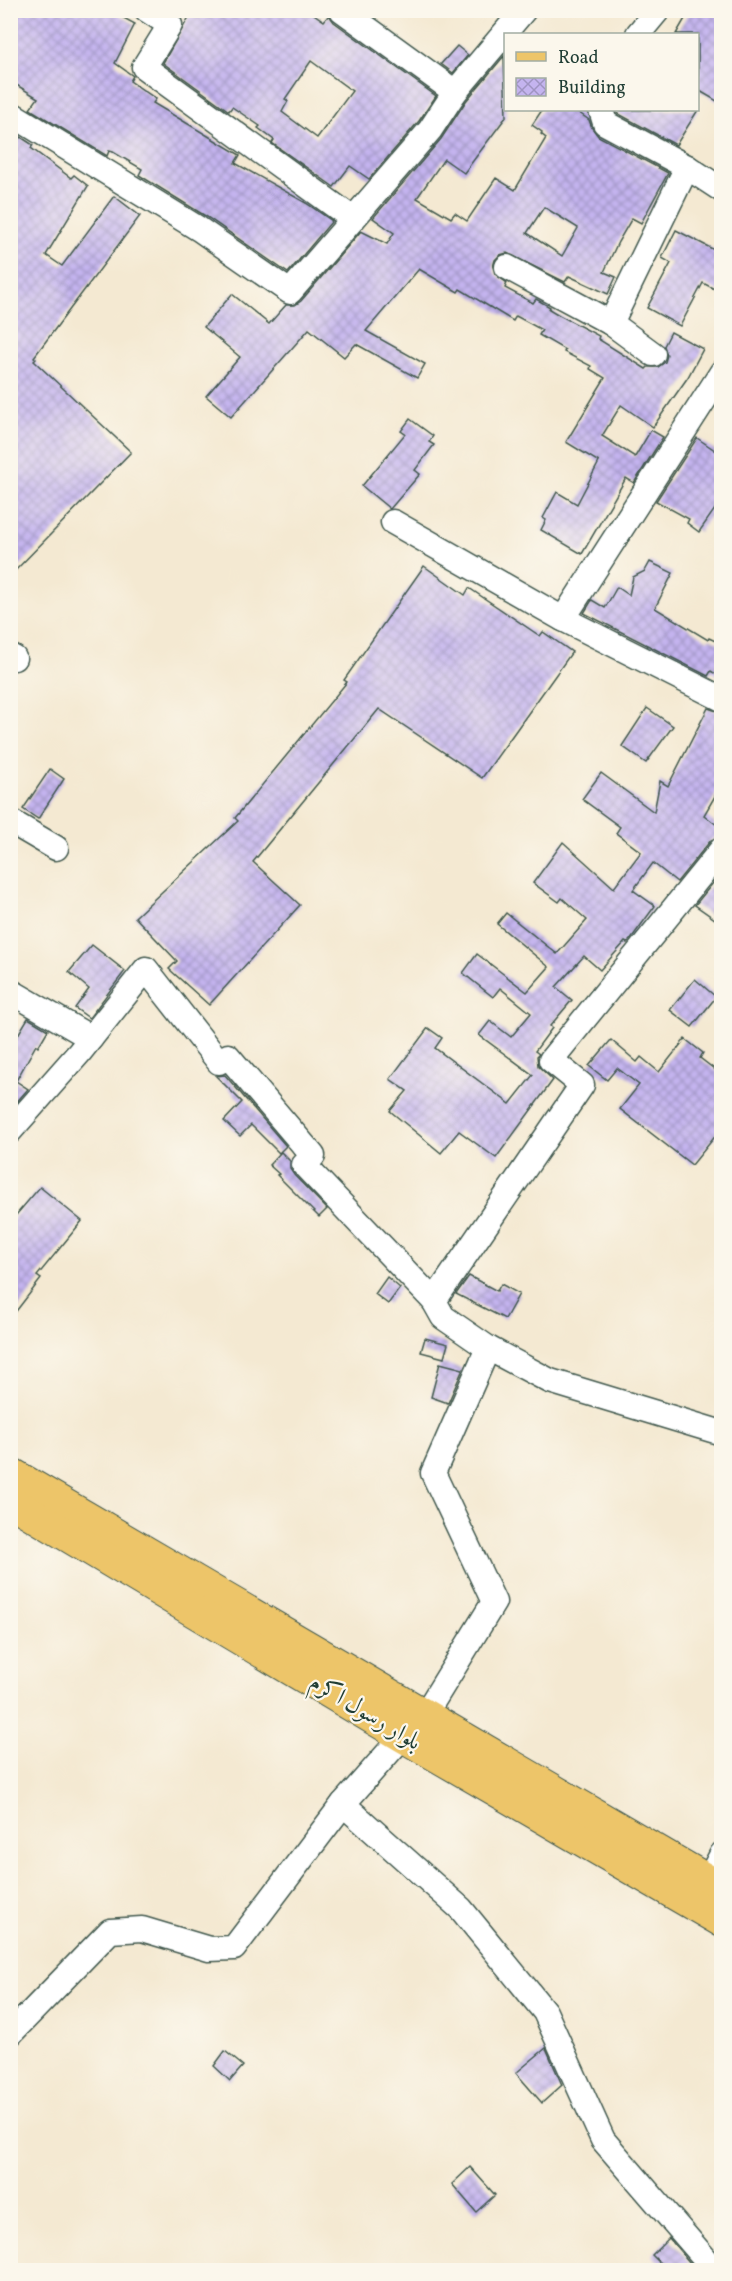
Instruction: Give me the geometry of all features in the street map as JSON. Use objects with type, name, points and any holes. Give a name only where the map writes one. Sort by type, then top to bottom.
[{"type":"main road","name":"بلوار رسول اکرم","points":[[10,1473],[722,1921]]},
{"type":"main road","name":"بلوار رسول اکرم","points":[[10,1501],[413,1726],[715,1885]]},
{"type":"street","points":[[147,10],[170,25],[144,67],[353,219]]},
{"type":"street","points":[[342,10],[455,92]]},
{"type":"street","points":[[639,33],[658,10]]},
{"type":"street","points":[[10,113],[200,229],[290,292],[430,130],[455,92],[504,42]]},
{"type":"street","points":[[600,111],[605,123],[687,166],[722,190]]},
{"type":"street","points":[[611,323],[687,166]]},
{"type":"street","points":[[507,267],[611,323],[653,354]]},
{"type":"street","points":[[563,619],[722,372]]},
{"type":"street","points":[[393,522],[563,619],[722,699]]},
{"type":"street","points":[[10,821],[56,848]]},
{"type":"street","points":[[434,1301],[582,1085],[551,1060],[722,849]]},
{"type":"street","points":[[10,1131],[91,1038],[146,969],[219,1062],[228,1056],[313,1156],[304,1165],[434,1301],[443,1317],[488,1348],[550,1381],[722,1433]]},
{"type":"street","points":[[10,991],[91,1038]]},
{"type":"street","points":[[10,2034],[110,1931],[142,1929],[209,1949],[234,1948],[343,1804],[413,1726],[494,1602],[433,1473],[488,1348]]},
{"type":"street","points":[[343,1804],[461,1910],[545,2012],[603,2140],[715,2271]]},
{"type":"street","points":[[715,1885],[722,1854]]},
{"type":"building","points":[[10,10],[109,10],[135,24],[115,63],[133,76],[130,81],[156,99],[153,103],[240,155],[235,163],[306,203],[332,221],[288,273],[207,217],[139,175],[142,169],[113,152],[109,151],[107,156],[30,109],[38,98],[10,81]]},
{"type":"building","points":[[193,10],[308,10],[324,21],[329,15],[334,22],[436,96],[419,121],[369,179],[350,166],[334,187],[272,143],[274,140],[258,128],[260,126],[232,107],[229,111],[163,63]],"holes":[[[311,61],[352,91],[317,138],[282,112],[288,101],[285,99]]]},
{"type":"building","points":[[690,10],[722,10],[722,104],[699,91],[699,33],[677,33]]},
{"type":"building","points":[[457,46],[468,55],[453,73],[441,64]]},
{"type":"building","points":[[504,56],[504,111],[506,117],[464,173],[444,159],[417,198],[451,218],[455,213],[467,221],[496,178],[515,190],[546,138],[532,125],[541,111],[576,111],[589,120],[598,136],[668,173],[641,223],[632,218],[618,242],[604,272],[616,277],[608,294],[569,276],[565,282],[507,253],[495,260],[493,267],[495,274],[507,283],[505,288],[533,303],[536,299],[550,307],[549,309],[559,315],[599,336],[598,339],[646,369],[658,367],[665,362],[667,355],[664,346],[671,332],[703,349],[688,377],[653,427],[621,405],[602,436],[635,457],[651,430],[663,437],[634,483],[626,478],[582,554],[541,530],[546,520],[543,518],[557,492],[577,504],[599,462],[566,442],[605,378],[590,369],[591,366],[564,352],[565,350],[539,335],[542,330],[516,316],[513,321],[460,289],[458,292],[419,269],[366,331],[425,364],[417,378],[356,344],[344,357],[309,329],[231,417],[206,396],[240,357],[204,327],[232,294],[269,324],[286,305],[295,305],[301,301],[361,231],[387,244],[394,233],[373,218],[441,139],[466,101]],"holes":[[[544,207],[578,228],[562,256],[527,233]]]},
{"type":"building","points":[[616,111],[697,111],[676,145]]},
{"type":"building","points":[[10,130],[33,145],[31,148],[71,178],[74,175],[88,186],[46,255],[62,266],[114,196],[140,216],[34,357],[36,359],[34,361],[131,452],[10,576]]},
{"type":"building","points":[[676,230],[722,254],[722,293],[703,283],[680,326],[647,308],[671,263],[662,258]]},
{"type":"building","points":[[410,419],[433,436],[429,442],[434,445],[415,470],[420,474],[390,509],[362,486],[405,434],[401,431]]},
{"type":"building","points":[[697,438],[722,455],[722,499],[699,532],[687,523],[689,519],[656,501]]},
{"type":"building","points":[[650,562],[673,573],[655,608],[708,640],[709,638],[722,644],[722,678],[711,671],[708,676],[584,613],[592,600],[605,608],[617,587],[629,595],[633,577],[645,571]]},
{"type":"building","points":[[424,566],[465,595],[469,588],[540,636],[543,632],[572,652],[482,778],[379,709],[253,862],[300,905],[209,1005],[169,969],[177,961],[135,917],[238,821],[235,818],[347,682],[344,680]]},
{"type":"building","points":[[647,708],[673,726],[646,763],[622,746]]},
{"type":"building","points":[[708,708],[722,713],[722,784],[704,815],[722,829],[722,835],[711,840],[677,882],[653,863],[633,890],[655,906],[630,940],[625,942],[600,970],[584,956],[556,987],[572,1000],[550,1026],[552,1028],[535,1051],[539,1054],[537,1056],[538,1066],[553,1080],[496,1158],[459,1131],[441,1153],[390,1111],[407,1091],[390,1079],[428,1028],[442,1038],[435,1048],[510,1104],[533,1075],[479,1035],[490,1021],[511,1037],[531,1013],[500,988],[493,997],[463,973],[477,954],[527,992],[549,967],[497,924],[506,913],[557,954],[587,920],[562,898],[559,902],[533,883],[563,842],[614,888],[641,852],[616,833],[620,827],[582,799],[601,773],[654,812],[660,781],[668,786]]},
{"type":"building","points":[[50,769],[64,779],[38,819],[23,809]]},
{"type":"building","points":[[722,872],[722,924],[695,905]]},
{"type":"building","points":[[92,945],[125,971],[89,1018],[75,1008],[89,989],[69,972]]},
{"type":"building","points":[[695,979],[716,997],[692,1027],[670,1010]]},
{"type":"building","points":[[28,1018],[48,1030],[38,1047],[36,1045],[16,1081],[28,1089],[14,1105],[10,1103],[10,1048]]},
{"type":"building","points":[[685,1039],[703,1053],[700,1058],[722,1075],[722,1128],[692,1165],[620,1109],[639,1085],[617,1068],[607,1080],[589,1066],[611,1040],[637,1062],[641,1057],[659,1072]]},
{"type":"building","points":[[225,1075],[286,1146],[279,1153],[251,1125],[240,1136],[224,1121],[242,1102],[216,1076]]},
{"type":"building","points":[[281,1152],[290,1161],[290,1169],[294,1175],[327,1209],[319,1217],[269,1165]]},
{"type":"building","points":[[40,1187],[82,1221],[37,1276],[41,1279],[10,1319],[10,1222]]},
{"type":"building","points":[[469,1276],[497,1291],[501,1284],[519,1294],[505,1319],[456,1294]]},
{"type":"building","points":[[387,1277],[400,1288],[388,1304],[375,1294]]},
{"type":"building","points":[[425,1338],[448,1344],[444,1358],[421,1352]]},
{"type":"building","points":[[440,1363],[463,1369],[448,1403],[431,1397]]},
{"type":"building","points":[[546,2048],[562,2085],[542,2103],[516,2073]]},
{"type":"building","points":[[225,2051],[243,2066],[230,2081],[214,2066]]},
{"type":"building","points":[[470,2167],[495,2195],[476,2212],[452,2184]]},
{"type":"building","points":[[669,2238],[690,2263],[683,2271],[668,2271],[652,2255]]}]
